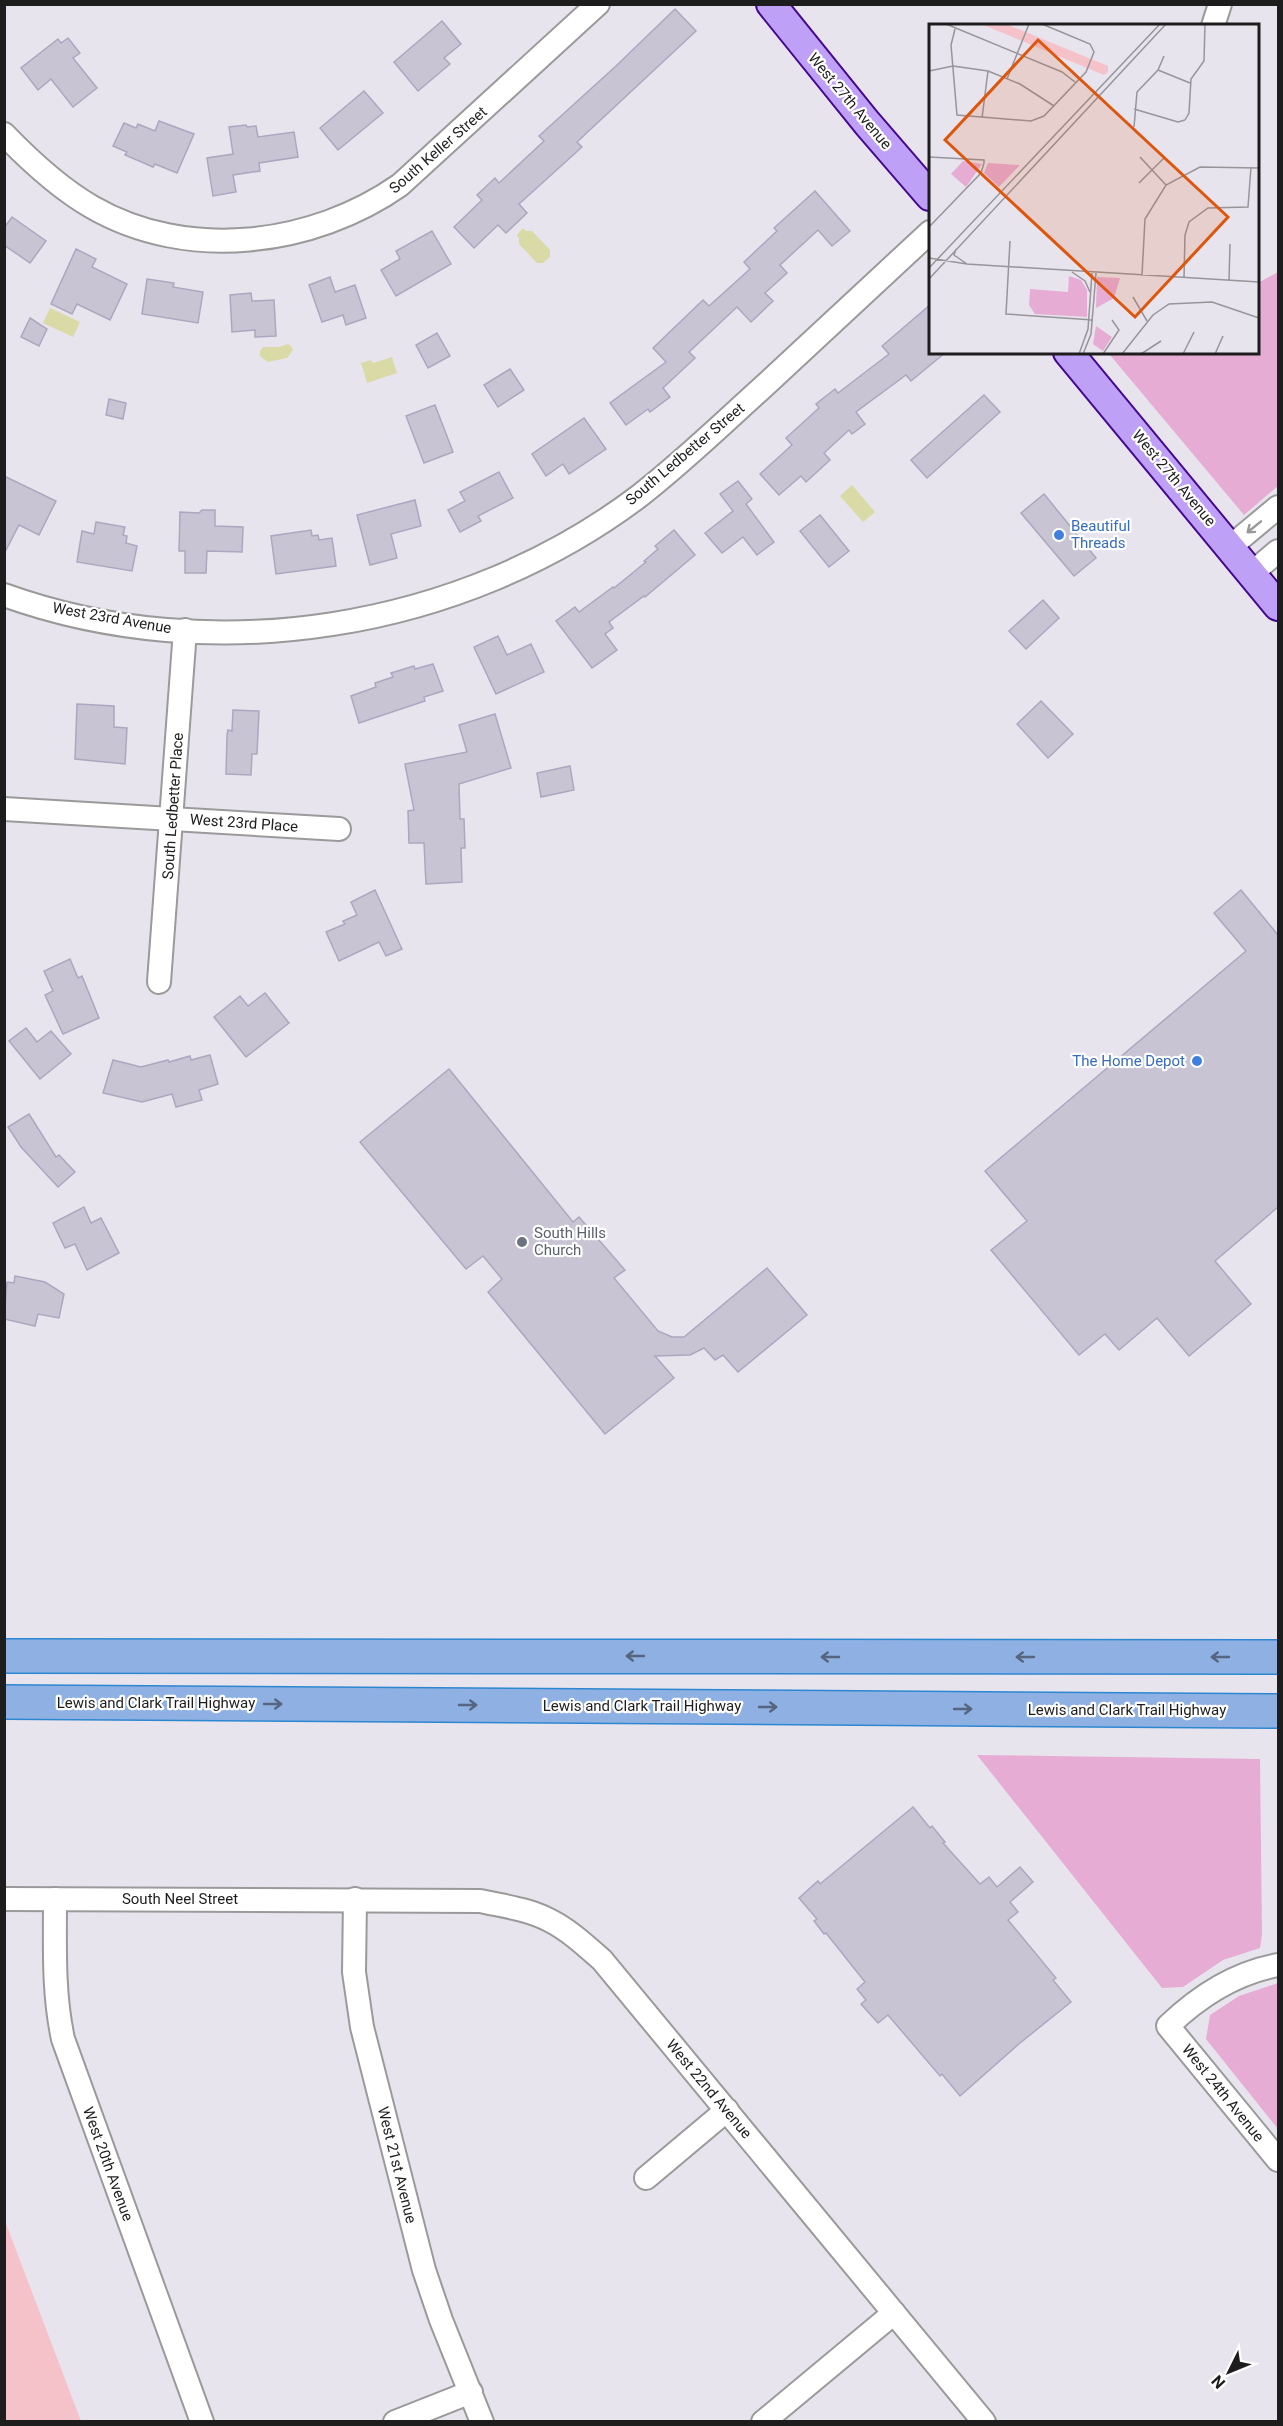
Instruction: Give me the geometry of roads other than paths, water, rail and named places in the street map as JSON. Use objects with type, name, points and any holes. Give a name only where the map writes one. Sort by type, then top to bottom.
[{"type":"highway","points":[[4,1656],[1278,1657]]},
{"type":"highway","name":"Lewis and Clark Trail Highway","points":[[4,1702],[1278,1711]]},
{"type":"main road","name":"West 27th Avenue","points":[[771,4],[867,123],[929,195]]},
{"type":"main road","name":"West 27th Avenue","points":[[1070,354],[1278,606]]},
{"type":"street","name":"South Keller Street","points":[[4,134],[47,176],[93,208],[123,222],[153,232],[207,240],[282,236],[312,228],[369,205],[400,185],[598,4]]},
{"type":"street","points":[[1214,24],[1220,4]]},
{"type":"street","name":"South Ledbetter Street","points":[[185,630],[259,632],[312,628],[356,620],[433,601],[472,587],[542,556],[600,523],[672,470],[929,233]]},
{"type":"street","points":[[1230,547],[1278,507]]},
{"type":"street","points":[[1252,573],[1278,552]]},
{"type":"street","name":"West 23rd Avenue","points":[[4,595],[94,619],[136,626],[185,630]]},
{"type":"street","name":"South Ledbetter Place","points":[[159,982],[185,630]]},
{"type":"street","name":"West 23rd Place","points":[[4,809],[339,829]]},
{"type":"street","name":"South Neel Street","points":[[4,1899],[355,1899]]},
{"type":"street","name":"West 20th Avenue","points":[[55,1899],[55,1974],[58,2018],[63,2039],[202,2421]]},
{"type":"street","name":"West 22nd Avenue","points":[[355,1899],[480,1901],[514,1908],[548,1919],[576,1937],[602,1960],[984,2421]]},
{"type":"street","name":"West 21st Avenue","points":[[355,1899],[354,1972],[362,2027],[424,2270],[441,2320],[482,2421]]},
{"type":"street","name":"West 24th Avenue","points":[[1278,1965],[1232,1979],[1189,2005],[1168,2026],[1278,2160]]},
{"type":"street","points":[[646,2178],[727,2110]]},
{"type":"street","points":[[763,2421],[894,2313]]},
{"type":"street","points":[[395,2421],[471,2392]]},
{"type":"place","name":"Beautiful Threads","points":[[1059,535]]},
{"type":"place","name":"The Home Depot","points":[[1197,1061]]},
{"type":"place","name":"South Hills Church","points":[[522,1242]]}]
